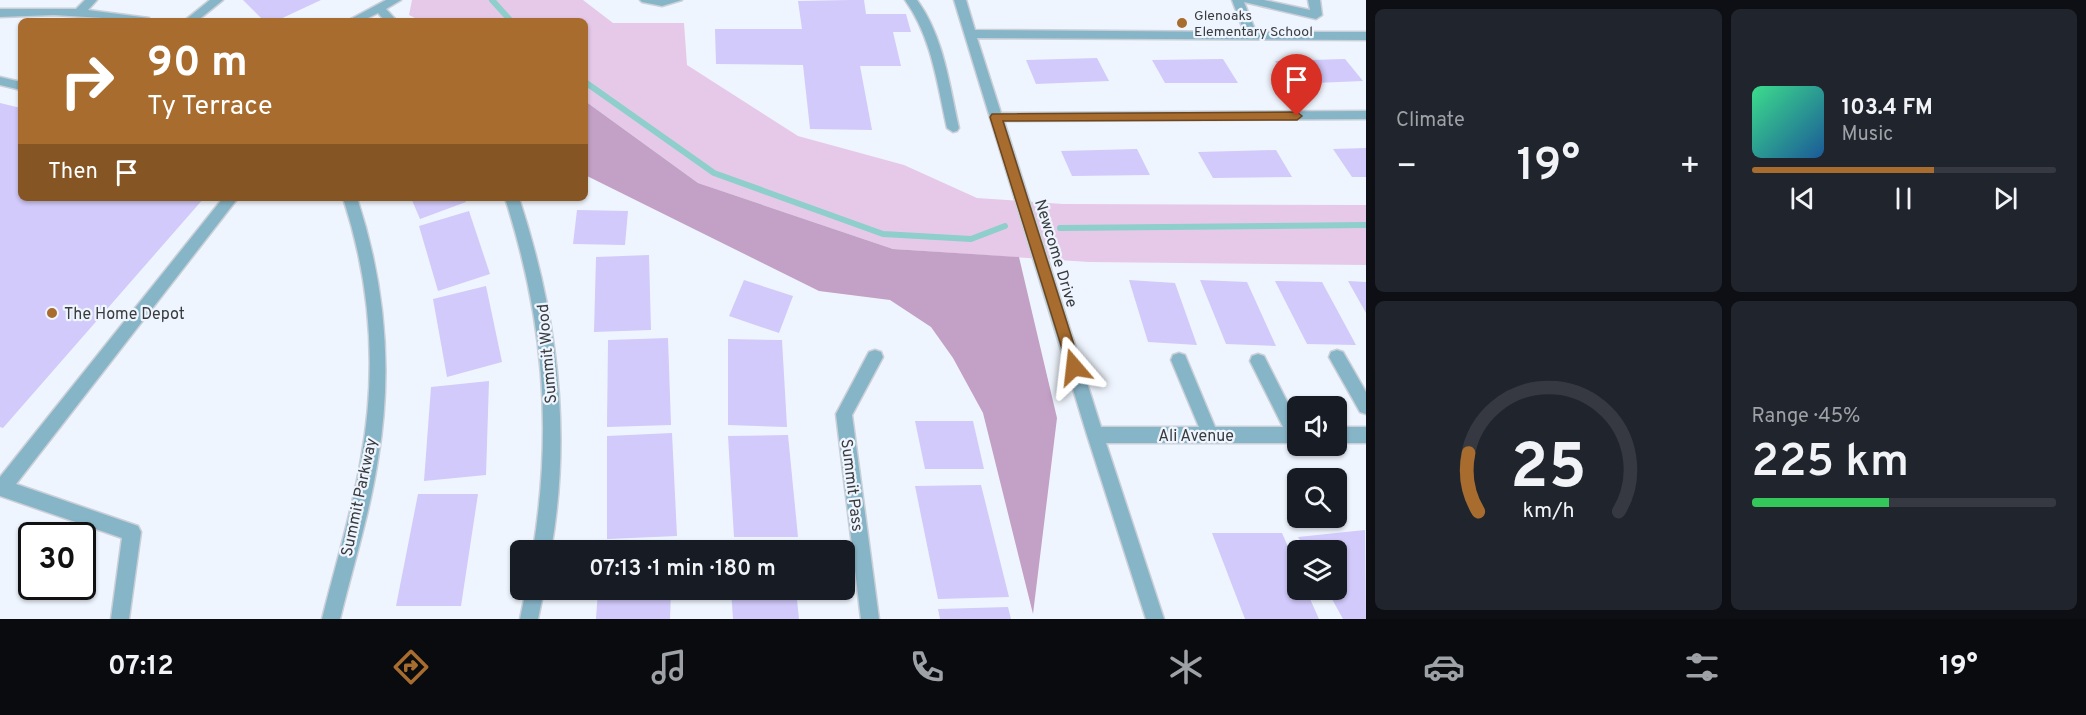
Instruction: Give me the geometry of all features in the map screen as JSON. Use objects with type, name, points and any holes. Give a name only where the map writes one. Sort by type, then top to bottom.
[{"type":"street","points":[[78,13],[91,0]]},
{"type":"street","points":[[194,18],[217,0]]},
{"type":"street","points":[[359,18],[395,0]]},
{"type":"street","points":[[646,0],[662,3],[676,0]]},
{"type":"street","points":[[911,0],[919,9],[928,30],[953,128]]},
{"type":"street","name":"Newcome Drive","points":[[960,0],[1095,435],[1155,619]]},
{"type":"street","points":[[1238,0],[1251,35]]},
{"type":"street","points":[[1248,0],[1316,15],[1314,0]]},
{"type":"street","points":[[379,8],[388,18]]},
{"type":"street","points":[[0,13],[78,13],[120,18]]},
{"type":"street","points":[[970,34],[1366,36]]},
{"type":"street","points":[[0,81],[18,85]]},
{"type":"street","points":[[996,117],[1366,115]]},
{"type":"street","points":[[120,619],[132,532],[1,488],[229,201]]},
{"type":"street","name":"Summit Parkway","points":[[331,619],[370,459],[378,374],[376,301],[364,235],[351,201]]},
{"type":"street","name":"Summit Wood","points":[[513,201],[526,235],[541,296],[551,378],[551,461],[543,540]]},
{"type":"street","name":"Summit Pass","points":[[870,619],[844,414],[874,357]]},
{"type":"street","points":[[1336,357],[1366,407]]},
{"type":"street","points":[[1179,360],[1210,435]]},
{"type":"street","points":[[1258,361],[1287,417]]},
{"type":"street","name":"Ali Avenue","points":[[1095,435],[1287,435]]},
{"type":"street","points":[[1347,435],[1366,435]]},
{"type":"street","points":[[529,619],[533,600]]},
{"type":"shaded area","points":[[412,0],[583,0],[613,23],[684,23],[687,65],[798,136],[904,165],[977,198],[1063,204],[1366,205],[1366,265],[1089,262],[893,249],[698,183],[588,103],[588,18],[415,18],[409,15]]},
{"type":"shaded area","points":[[588,103],[698,183],[893,249],[1019,257],[1057,418],[1033,614],[983,413],[953,358],[931,327],[890,300],[819,291],[588,176]]},
{"type":"building","points":[[243,0],[321,0],[282,18],[261,18]]},
{"type":"building","points":[[864,0],[866,14],[906,14],[911,32],[893,32],[901,66],[860,66],[872,130],[810,129],[803,65],[716,64],[715,29],[802,29],[798,1]]},
{"type":"building","points":[[1097,58],[1109,81],[1036,84],[1026,60]]},
{"type":"building","points":[[1223,59],[1238,83],[1165,83],[1152,60]]},
{"type":"building","points":[[1345,59],[1363,81],[1291,84],[1275,61]]},
{"type":"building","name":"The Home Depot","points":[[0,103],[18,107],[18,201],[201,201],[3,428],[0,427]]},
{"type":"building","points":[[1366,148],[1366,177],[1352,177],[1333,149]]},
{"type":"building","points":[[1137,149],[1150,175],[1072,176],[1061,151]]},
{"type":"building","points":[[1276,150],[1292,177],[1213,178],[1198,152]]},
{"type":"building","points":[[412,201],[466,202],[420,219]]},
{"type":"building","points":[[577,210],[628,211],[625,245],[573,244]]},
{"type":"building","points":[[469,211],[490,274],[438,291],[419,226]]},
{"type":"building","points":[[649,255],[651,330],[594,332],[596,257]]},
{"type":"building","points":[[744,280],[793,296],[779,333],[729,316]]},
{"type":"building","points":[[1129,280],[1175,283],[1197,345],[1148,342]]},
{"type":"building","points":[[1200,280],[1247,282],[1276,346],[1226,344]]},
{"type":"building","points":[[1275,281],[1322,282],[1356,345],[1307,344]]},
{"type":"building","points":[[1348,281],[1366,282],[1366,313]]},
{"type":"building","points":[[486,286],[502,362],[447,377],[433,299]]},
{"type":"building","points":[[668,338],[671,425],[607,427],[608,340]]},
{"type":"building","points":[[728,339],[782,340],[787,427],[728,425]]},
{"type":"building","points":[[489,381],[486,475],[424,481],[431,387]]},
{"type":"building","points":[[915,421],[973,421],[984,469],[925,469]]},
{"type":"building","points":[[672,433],[677,536],[607,539],[607,436]]},
{"type":"building","points":[[788,435],[798,537],[734,537],[728,436]]},
{"type":"building","points":[[981,485],[1009,597],[938,599],[915,486]]},
{"type":"building","points":[[418,494],[478,494],[461,606],[396,606]]},
{"type":"building","points":[[1365,530],[1366,619],[1343,619],[1333,600],[1347,600],[1347,540],[1300,540],[1298,537]]},
{"type":"building","points":[[1212,533],[1282,533],[1287,544],[1287,600],[1310,600],[1319,619],[1245,619]]},
{"type":"building","points":[[597,600],[671,600],[670,619],[596,619]]},
{"type":"building","points":[[732,600],[797,600],[799,619],[733,619]]},
{"type":"building","points":[[1008,607],[1011,619],[940,619],[938,609]]},
{"type":"waterway","points":[[492,0],[508,18]]},
{"type":"waterway","points":[[588,84],[714,173],[883,234],[971,239],[1005,226]]},
{"type":"waterway","points":[[1060,228],[1366,225]]},
{"type":"place","name":"Glenoaks Elementary School","points":[[1182,23]]},
{"type":"place","name":"The Home Depot","points":[[52,313]]},
{"type":"route","points":[[1074,367],[996,117],[1297,116]]}]
